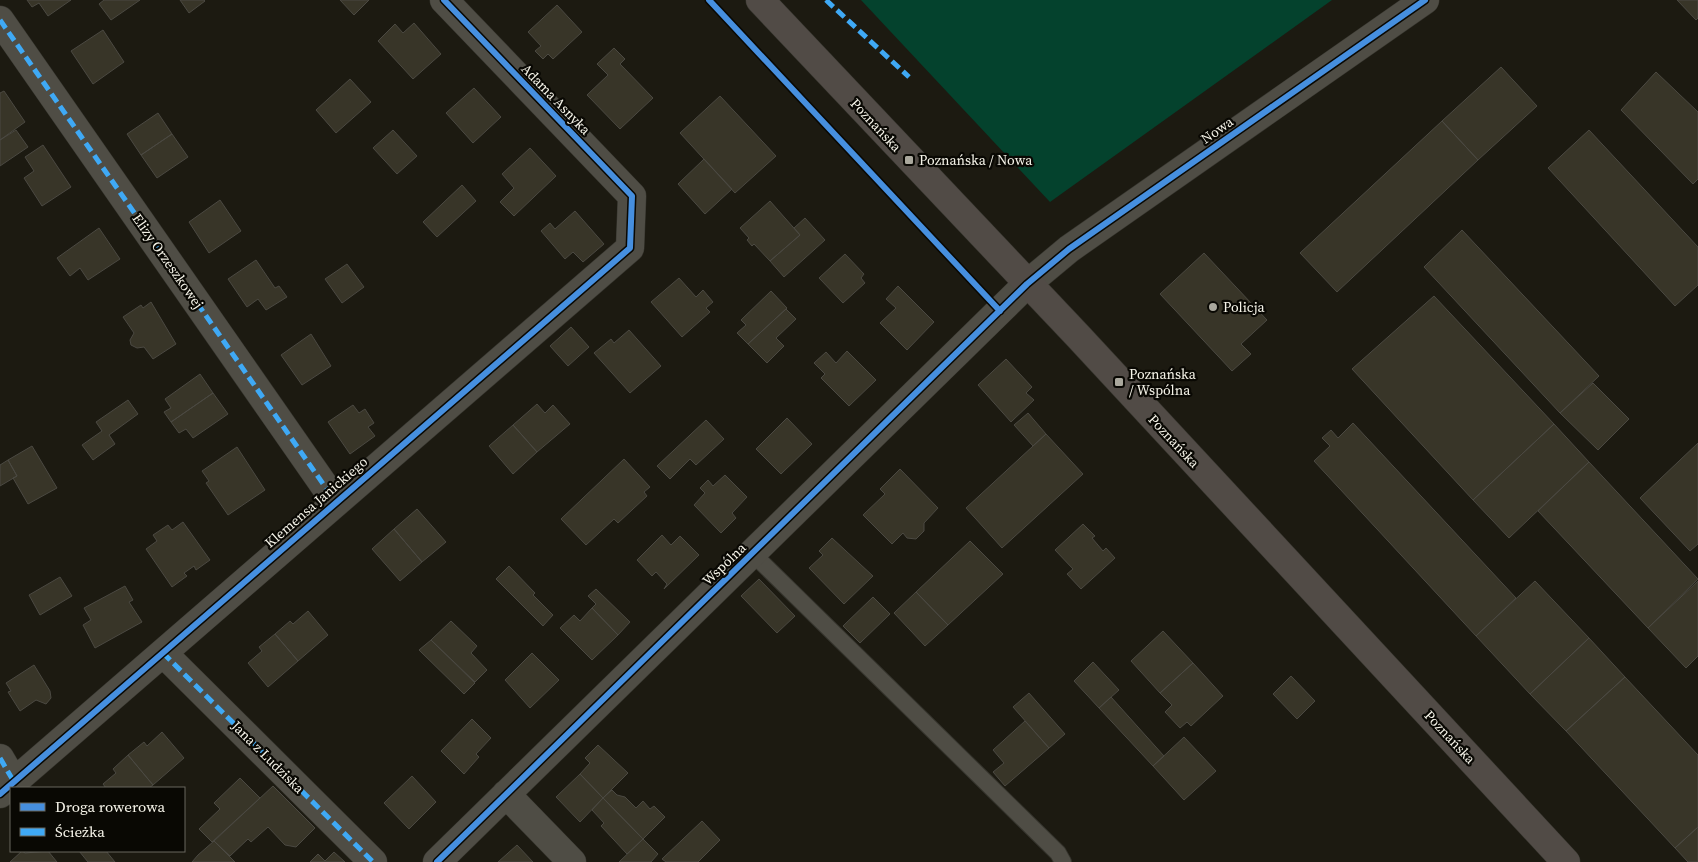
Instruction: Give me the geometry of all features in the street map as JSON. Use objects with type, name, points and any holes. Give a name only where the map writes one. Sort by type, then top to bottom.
[{"type":"main road","name":"Poznańska","points":[[760,0],[1566,862]]},
{"type":"street","name":"Adama Asnyka","points":[[444,0],[632,196],[631,221]]},
{"type":"street","name":"Nowa","points":[[1027,284],[1069,249],[1424,0]]},
{"type":"street","name":"Elizy Orzeszkowej","points":[[0,20],[335,501]]},
{"type":"street","name":"Klemensa Janickiego","points":[[7,788],[335,501],[630,248],[631,221]]},
{"type":"street","name":"Wspólna","points":[[437,862],[1027,284]]},
{"type":"street","name":"Jana z Ludziska","points":[[163,653],[373,862]]},
{"type":"street","points":[[0,758],[7,788]]},
{"type":"street","points":[[506,794],[572,862]]},
{"type":"lane","points":[[752,553],[1058,853],[1063,862]]},
{"type":"green space","points":[[861,0],[1332,0],[1050,202]]},
{"type":"building","points":[[27,0],[71,0],[48,16],[39,3],[32,7]]},
{"type":"building","points":[[104,0],[140,0],[111,20],[99,4]]},
{"type":"building","points":[[180,0],[204,0],[205,1],[189,13]]},
{"type":"building","points":[[340,0],[369,0],[354,15]]},
{"type":"building","points":[[1677,0],[1698,0],[1698,18],[1696,20]]},
{"type":"building","points":[[557,5],[582,32],[553,59],[548,54],[543,59],[535,51],[541,46],[528,32]]},
{"type":"building","points":[[414,23],[441,54],[413,79],[378,41],[395,24],[403,33]]},
{"type":"building","points":[[103,30],[124,62],[93,84],[71,51]]},
{"type":"building","points":[[614,48],[625,59],[620,64],[653,98],[620,129],[587,95],[608,75],[597,64]]},
{"type":"building","points":[[1501,67],[1537,106],[1478,160],[1442,121]]},
{"type":"building","points":[[1656,72],[1698,112],[1698,179],[1693,184],[1621,110]]},
{"type":"building","points":[[350,79],[371,102],[336,133],[316,110]]},
{"type":"building","points":[[474,88],[501,117],[473,143],[446,113]]},
{"type":"building","points":[[4,91],[25,122],[0,140],[0,93]]},
{"type":"building","points":[[720,96],[776,156],[735,193],[680,133]]},
{"type":"building","points":[[158,113],[172,134],[141,155],[127,134]]},
{"type":"building","points":[[1442,121],[1478,160],[1337,292],[1300,253]]},
{"type":"building","points":[[16,130],[28,147],[0,166],[0,140]]},
{"type":"building","points":[[393,130],[417,156],[397,174],[373,148]]},
{"type":"building","points":[[1589,130],[1698,247],[1698,285],[1675,306],[1548,168]]},
{"type":"building","points":[[172,134],[188,157],[157,178],[141,155]]},
{"type":"building","points":[[43,145],[71,187],[42,206],[24,178],[34,171],[25,157]]},
{"type":"building","points":[[530,148],[556,176],[514,216],[500,202],[514,188],[502,174]]},
{"type":"building","points":[[704,159],[732,189],[705,214],[678,184]]},
{"type":"building","points":[[462,185],[476,201],[437,237],[423,222]]},
{"type":"building","points":[[220,200],[241,231],[209,253],[189,222]]},
{"type":"building","points":[[770,201],[800,235],[770,261],[754,244],[752,246],[747,240],[749,238],[740,228]]},
{"type":"building","points":[[575,211],[604,244],[583,262],[573,252],[565,259],[541,231],[550,223],[555,229]]},
{"type":"building","points":[[805,218],[825,240],[784,277],[770,261],[800,235],[794,228]]},
{"type":"building","points":[[99,228],[120,259],[88,280],[80,268],[70,276],[57,258]]},
{"type":"building","points":[[1462,230],[1599,376],[1560,413],[1424,267]]},
{"type":"building","name":"Policja","points":[[1204,253],[1267,320],[1241,344],[1251,354],[1232,371],[1160,294]]},
{"type":"building","points":[[845,254],[864,274],[861,278],[865,283],[843,303],[819,278]]},
{"type":"building","points":[[256,260],[275,288],[279,286],[287,297],[266,310],[258,299],[247,307],[228,279]]},
{"type":"building","points":[[347,264],[364,287],[342,303],[325,279]]},
{"type":"building","points":[[679,278],[696,297],[703,290],[713,302],[706,308],[710,312],[682,337],[651,302]]},
{"type":"building","points":[[898,286],[934,322],[907,350],[880,323],[896,308],[886,299]]},
{"type":"building","points":[[771,291],[787,308],[748,344],[737,333],[746,325],[741,320]]},
{"type":"building","points":[[1434,296],[1554,424],[1473,500],[1352,369]]},
{"type":"building","points":[[151,302],[176,344],[153,359],[144,347],[137,348],[131,345],[130,340],[134,333],[123,317],[141,305],[143,308]]},
{"type":"building","points":[[786,309],[796,319],[776,338],[784,346],[767,363],[748,344]]},
{"type":"building","points":[[571,327],[589,347],[568,366],[550,346]]},
{"type":"building","points":[[629,330],[661,366],[630,393],[594,353],[611,339],[614,343]]},
{"type":"building","points":[[311,334],[331,366],[302,385],[281,355]]},
{"type":"building","points":[[847,351],[876,380],[849,406],[821,378],[825,374],[814,363],[826,352],[836,363]]},
{"type":"building","points":[[1006,359],[1032,387],[1026,393],[1034,400],[1011,422],[978,385]]},
{"type":"building","points":[[200,374],[213,393],[171,422],[164,412],[171,408],[165,399]]},
{"type":"building","points":[[1593,383],[1629,419],[1598,450],[1560,413]]},
{"type":"building","points":[[213,393],[228,414],[193,438],[186,429],[179,433],[171,422]]},
{"type":"building","points":[[128,400],[138,414],[109,435],[115,444],[93,460],[82,445],[102,431],[96,422]]},
{"type":"building","points":[[537,404],[545,413],[553,405],[570,424],[537,452],[513,425]]},
{"type":"building","points":[[353,405],[359,413],[365,409],[374,423],[368,427],[375,436],[350,454],[328,422]]},
{"type":"building","points":[[1028,413],[1046,434],[1033,446],[1014,425]]},
{"type":"building","points":[[787,418],[812,444],[781,474],[756,449]]},
{"type":"building","points":[[706,420],[724,439],[696,465],[690,459],[670,479],[657,466]]},
{"type":"building","points":[[1353,423],[1516,598],[1476,636],[1314,461],[1330,446],[1322,438],[1331,430],[1338,438]]},
{"type":"building","points":[[1554,424],[1589,462],[1509,538],[1473,500]]},
{"type":"building","points":[[513,425],[537,452],[513,474],[489,446]]},
{"type":"building","points":[[1046,434],[1083,474],[1002,548],[966,508]]},
{"type":"building","points":[[1698,443],[1698,544],[1690,551],[1640,498]]},
{"type":"building","points":[[32,446],[57,488],[28,504],[13,478],[17,476],[8,460]]},
{"type":"building","points":[[237,447],[265,490],[228,515],[206,483],[209,481],[202,471]]},
{"type":"building","points":[[624,459],[650,487],[644,492],[647,496],[618,523],[614,519],[586,545],[561,519]]},
{"type":"building","points":[[8,460],[17,476],[0,486],[0,465]]},
{"type":"building","points":[[1589,462],[1698,579],[1648,628],[1538,511]]},
{"type":"building","points":[[900,469],[938,508],[924,523],[924,531],[916,539],[907,538],[903,533],[892,544],[863,515],[885,494],[880,489]]},
{"type":"building","points":[[725,475],[747,497],[732,513],[736,518],[721,533],[694,505],[705,493],[700,488],[708,480],[713,486]]},
{"type":"building","points":[[417,509],[446,542],[422,562],[394,529]]},
{"type":"building","points":[[183,522],[210,560],[196,570],[194,566],[184,573],[187,576],[172,587],[146,549],[157,541],[153,535],[168,525],[172,530]]},
{"type":"building","points":[[1083,524],[1095,536],[1092,538],[1103,551],[1106,548],[1115,558],[1081,589],[1067,574],[1073,569],[1055,550]]},
{"type":"building","points":[[394,529],[422,562],[400,581],[372,549]]},
{"type":"building","points":[[662,535],[671,545],[680,536],[699,555],[664,589],[667,584],[656,572],[652,576],[637,560]]},
{"type":"building","points":[[832,538],[873,576],[844,604],[809,568],[823,555],[819,551]]},
{"type":"building","points":[[970,541],[1003,574],[948,625],[916,592]]},
{"type":"building","points":[[509,566],[535,593],[533,595],[553,615],[543,626],[496,579]]},
{"type":"building","points":[[60,577],[72,596],[40,615],[29,595]]},
{"type":"building","points":[[759,579],[795,616],[777,633],[741,596]]},
{"type":"building","points":[[1535,581],[1589,638],[1530,694],[1476,636]]},
{"type":"building","points":[[1698,581],[1698,656],[1686,668],[1648,628]]},
{"type":"building","points":[[125,586],[133,600],[129,602],[142,622],[95,648],[83,625],[91,620],[84,608]]},
{"type":"building","points":[[596,589],[630,622],[618,635],[592,608],[596,604],[588,596]]},
{"type":"building","points":[[916,592],[948,625],[925,646],[894,613]]},
{"type":"building","points":[[873,597],[890,614],[860,643],[843,626]]},
{"type":"building","points":[[592,608],[618,635],[592,660],[560,628],[574,615],[580,621]]},
{"type":"building","points":[[308,611],[328,635],[298,661],[275,634],[290,621],[293,624]]},
{"type":"building","points":[[451,621],[477,646],[471,653],[487,670],[475,682],[431,640]]},
{"type":"building","points":[[1163,631],[1193,663],[1160,693],[1131,661]]},
{"type":"building","points":[[275,634],[298,661],[268,687],[248,663],[262,651],[259,647]]},
{"type":"building","points":[[1589,638],[1625,677],[1566,731],[1530,694]]},
{"type":"building","points":[[431,640],[475,683],[464,694],[419,650]]},
{"type":"building","points":[[532,653],[559,680],[530,708],[505,680]]},
{"type":"building","points":[[1093,662],[1119,690],[1099,708],[1074,681]]},
{"type":"building","points":[[1193,663],[1223,696],[1191,726],[1187,722],[1180,728],[1165,712],[1172,705],[1160,693]]},
{"type":"building","points":[[34,665],[50,691],[51,698],[46,704],[36,700],[20,711],[8,692],[11,691],[6,683]]},
{"type":"building","points":[[1291,676],[1315,701],[1297,719],[1273,694]]},
{"type":"building","points":[[1625,677],[1698,755],[1698,827],[1675,848],[1566,731]]},
{"type":"building","points":[[1029,693],[1065,734],[1049,748],[1013,707]]},
{"type":"building","points":[[1111,697],[1164,756],[1153,766],[1099,708]]},
{"type":"building","points":[[472,719],[491,738],[476,754],[479,757],[464,774],[441,751]]},
{"type":"building","points":[[1025,721],[1049,748],[1005,786],[993,772],[1004,763],[993,750]]},
{"type":"building","points":[[162,732],[184,758],[153,785],[128,755],[144,742],[147,746]]},
{"type":"building","points":[[1184,737],[1216,771],[1184,800],[1153,766]]},
{"type":"building","points":[[598,745],[628,773],[603,798],[580,774],[590,763],[585,758]]},
{"type":"building","points":[[128,755],[153,785],[150,787],[105,787],[103,784],[116,773],[113,769]]},
{"type":"building","points":[[580,774],[603,798],[580,822],[556,797]]},
{"type":"building","points":[[412,776],[436,802],[409,829],[384,803]]},
{"type":"building","points":[[240,778],[260,798],[212,842],[199,829],[220,809],[214,803]]},
{"type":"building","points":[[273,786],[315,828],[296,847],[285,845],[268,827],[251,842],[248,839],[230,856],[214,841]]},
{"type":"building","points":[[612,790],[617,795],[625,797],[636,808],[643,801],[650,809],[654,806],[665,817],[643,839],[603,798]]},
{"type":"building","points":[[603,798],[643,839],[627,854],[601,826],[604,823],[592,810]]},
{"type":"building","points":[[702,821],[720,840],[698,862],[666,862],[662,859]]},
{"type":"building","points":[[1698,827],[1698,862],[1688,862],[1675,848]]},
{"type":"building","points":[[643,839],[658,854],[651,862],[619,862]]},
{"type":"building","points":[[214,841],[235,862],[192,862],[198,855]]},
{"type":"building","points":[[517,845],[533,862],[498,862]]},
{"type":"building","points":[[21,852],[49,852],[57,862],[10,862]]},
{"type":"building","points":[[80,852],[107,852],[115,862],[88,862]]},
{"type":"building","points":[[334,852],[345,862],[310,862],[318,854],[325,861]]},
{"type":"marked path","points":[[826,0],[909,77]]},
{"type":"marked path","points":[[0,20],[335,501]]},
{"type":"marked path","points":[[163,653],[373,862]]},
{"type":"marked path","points":[[0,758],[14,782]]},
{"type":"cycle path","points":[[0,794],[630,248],[632,196],[444,0]]},
{"type":"cycle path","points":[[709,0],[1000,311]]},
{"type":"cycle path","points":[[437,862],[1027,284],[1069,249],[1425,0]]},
{"type":"place","name":"Poznańska / Nowa","points":[[909,160]]},
{"type":"place","name":"Policja","points":[[1213,307]]},
{"type":"place","name":"Poznańska / Wspólna","points":[[1119,382]]}]
